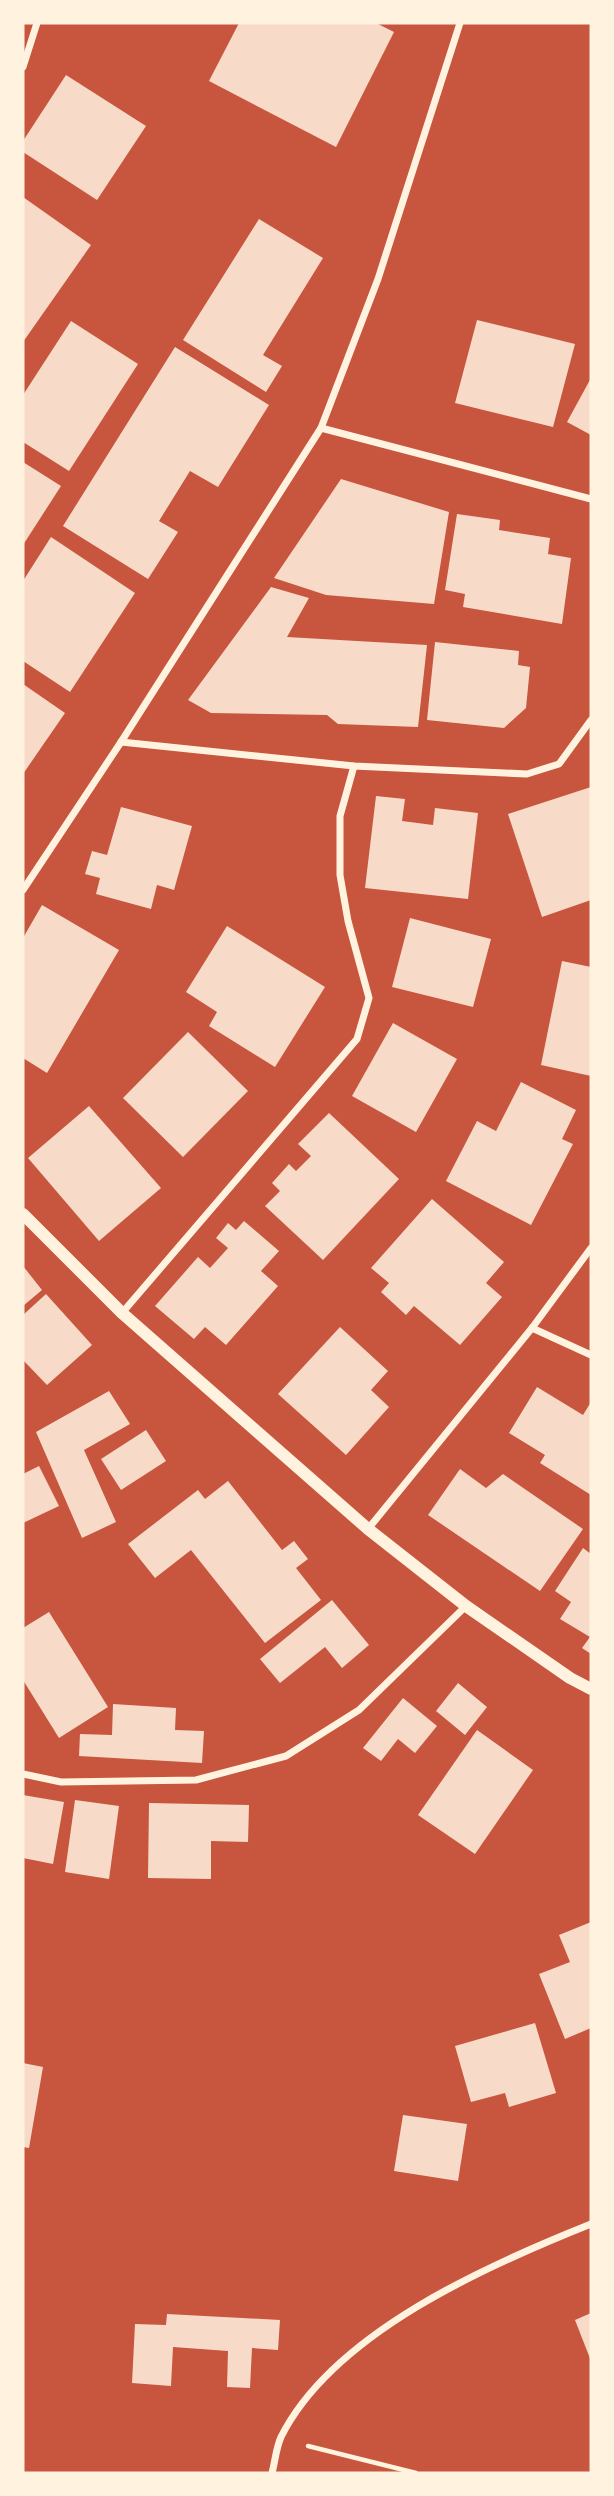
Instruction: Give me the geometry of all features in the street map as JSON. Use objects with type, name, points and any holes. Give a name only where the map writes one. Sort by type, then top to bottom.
[{"type":"street","points":[[23,67],[37,23]]},
{"type":"street","points":[[23,890],[121,742],[321,428],[378,279],[460,23]]},
{"type":"street","points":[[321,428],[591,499]]},
{"type":"street","points":[[121,742],[354,766],[527,774],[559,764],[591,720]]},
{"type":"street","points":[[122,1313],[357,1039],[369,998],[348,921],[340,875],[340,816],[354,766]]},
{"type":"street","points":[[23,1214],[122,1313],[368,1529],[466,1606],[570,1678],[591,1689]]},
{"type":"street","points":[[368,1529],[532,1328],[591,1248]]},
{"type":"street","points":[[532,1328],[591,1355]]},
{"type":"street","points":[[23,1774],[61,1782],[195,1780],[286,1756],[359,1710],[466,1606]]},
{"type":"street","points":[[272,2473],[281,2439],[313,2390],[359,2347],[452,2286],[591,2224]]},
{"type":"path","points":[[281,2439],[415,2473]]},
{"type":"building","points":[[239,23],[376,23],[394,32],[336,147],[209,81]]},
{"type":"building","points":[[66,75],[146,126],[97,200],[23,152],[23,141]]},
{"type":"building","points":[[23,197],[91,245],[23,342]]},
{"type":"building","points":[[259,219],[323,258],[263,355],[282,366],[266,392],[183,340]]},
{"type":"building","points":[[477,320],[575,344],[553,427],[455,403]]},
{"type":"building","points":[[71,321],[138,364],[69,471],[23,442],[23,395]]},
{"type":"building","points":[[175,347],[269,405],[218,487],[190,471],[159,521],[178,532],[148,579],[63,526]]},
{"type":"building","points":[[591,378],[591,435],[567,422]]},
{"type":"building","points":[[23,462],[61,486],[23,545]]},
{"type":"building","points":[[341,479],[449,512],[434,604],[326,595],[274,578]]},
{"type":"building","points":[[457,514],[500,520],[499,530],[550,538],[548,554],[571,558],[562,624],[463,607],[465,594],[445,590]]},
{"type":"building","points":[[51,537],[135,593],[70,692],[23,661],[23,581]]},
{"type":"building","points":[[271,587],[309,598],[287,637],[427,645],[418,727],[338,724],[327,715],[211,713],[188,700]]},
{"type":"building","points":[[435,642],[519,651],[518,665],[530,667],[526,708],[504,728],[427,720]]},
{"type":"building","points":[[23,684],[65,713],[23,774]]},
{"type":"building","points":[[591,787],[591,900],[542,917],[508,814]]},
{"type":"building","points":[[376,796],[405,799],[402,821],[433,825],[435,808],[478,813],[468,899],[365,888]]},
{"type":"building","points":[[121,807],[192,826],[174,890],[157,885],[151,909],[96,894],[100,878],[85,874],[92,851],[107,855]]},
{"type":"building","points":[[42,905],[119,950],[47,1073],[23,1058],[23,938]]},
{"type":"building","points":[[410,918],[491,939],[473,1007],[392,987]]},
{"type":"building","points":[[227,926],[325,987],[275,1067],[209,1026],[217,1012],[186,992]]},
{"type":"building","points":[[562,961],[591,967],[591,1076],[541,1065]]},
{"type":"building","points":[[393,1023],[457,1059],[416,1132],[352,1096]]},
{"type":"building","points":[[188,1032],[248,1091],[183,1157],[123,1098]]},
{"type":"building","points":[[521,1082],[576,1110],[562,1139],[573,1144],[531,1225],[446,1181],[477,1121],[496,1131]]},
{"type":"building","points":[[89,1106],[161,1188],[99,1241],[28,1158]]},
{"type":"building","points":[[329,1113],[399,1179],[323,1260],[265,1206],[280,1191],[272,1183],[289,1164],[296,1171],[311,1156],[298,1144]]},
{"type":"building","points":[[432,1199],[504,1262],[486,1283],[502,1297],[460,1345],[414,1306],[406,1315],[381,1292],[389,1283],[371,1268]]},
{"type":"building","points":[[244,1221],[279,1251],[261,1271],[278,1286],[226,1345],[205,1327],[194,1339],[155,1306],[198,1257],[210,1268],[228,1248],[216,1238],[228,1223],[236,1230]]},
{"type":"building","points":[[23,1266],[42,1290],[23,1306]]},
{"type":"building","points":[[46,1294],[92,1345],[47,1385],[23,1360],[23,1315]]},
{"type":"building","points":[[340,1327],[388,1371],[371,1390],[389,1407],[346,1455],[278,1394]]},
{"type":"building","points":[[537,1387],[583,1415],[591,1402],[591,1495],[540,1463],[545,1455],[509,1433]]},
{"type":"building","points":[[109,1391],[130,1424],[84,1450],[116,1522],[82,1538],[36,1432]]},
{"type":"building","points":[[146,1430],[166,1461],[121,1490],[101,1459]]},
{"type":"building","points":[[39,1466],[59,1506],[23,1523],[23,1474]]},
{"type":"building","points":[[460,1469],[486,1488],[503,1474],[583,1529],[540,1591],[428,1515]]},
{"type":"building","points":[[228,1481],[282,1550],[294,1541],[308,1559],[296,1568],[321,1600],[265,1643],[191,1550],[155,1578],[128,1544],[198,1490],[205,1499]]},
{"type":"building","points":[[583,1548],[591,1554],[591,1654],[582,1648],[590,1637],[560,1619],[571,1602],[555,1591]]},
{"type":"building","points":[[332,1600],[369,1645],[342,1668],[325,1647],[280,1683],[260,1659]]},
{"type":"building","points":[[49,1612],[108,1707],[59,1738],[23,1680],[23,1628]]},
{"type":"building","points":[[458,1683],[487,1707],[465,1735],[436,1711]]},
{"type":"building","points":[[403,1698],[437,1726],[415,1753],[398,1739],[381,1761],[363,1748]]},
{"type":"building","points":[[113,1704],[176,1708],[175,1730],[204,1731],[202,1763],[79,1756],[80,1734],[112,1735]]},
{"type":"building","points":[[477,1730],[533,1770],[475,1854],[418,1815]]},
{"type":"building","points":[[23,1795],[64,1802],[53,1864],[23,1858]]},
{"type":"building","points":[[75,1800],[119,1806],[109,1879],[65,1872]]},
{"type":"building","points":[[149,1803],[249,1805],[248,1842],[211,1841],[211,1879],[148,1878]]},
{"type":"building","points":[[591,1922],[591,2028],[565,2039],[539,1974],[570,1962],[559,1935]]},
{"type":"building","points":[[535,2023],[556,2093],[509,2107],[505,2093],[471,2102],[455,2046]]},
{"type":"building","points":[[23,2063],[43,2067],[29,2148],[23,2147]]},
{"type":"building","points":[[403,2115],[467,2124],[458,2181],[394,2171]]},
{"type":"building","points":[[591,2313],[591,2361],[575,2320]]},
{"type":"building","points":[[167,2314],[280,2320],[278,2350],[252,2348],[250,2388],[227,2387],[228,2351],[173,2347],[171,2386],[132,2383],[135,2324],[166,2325]]}]
